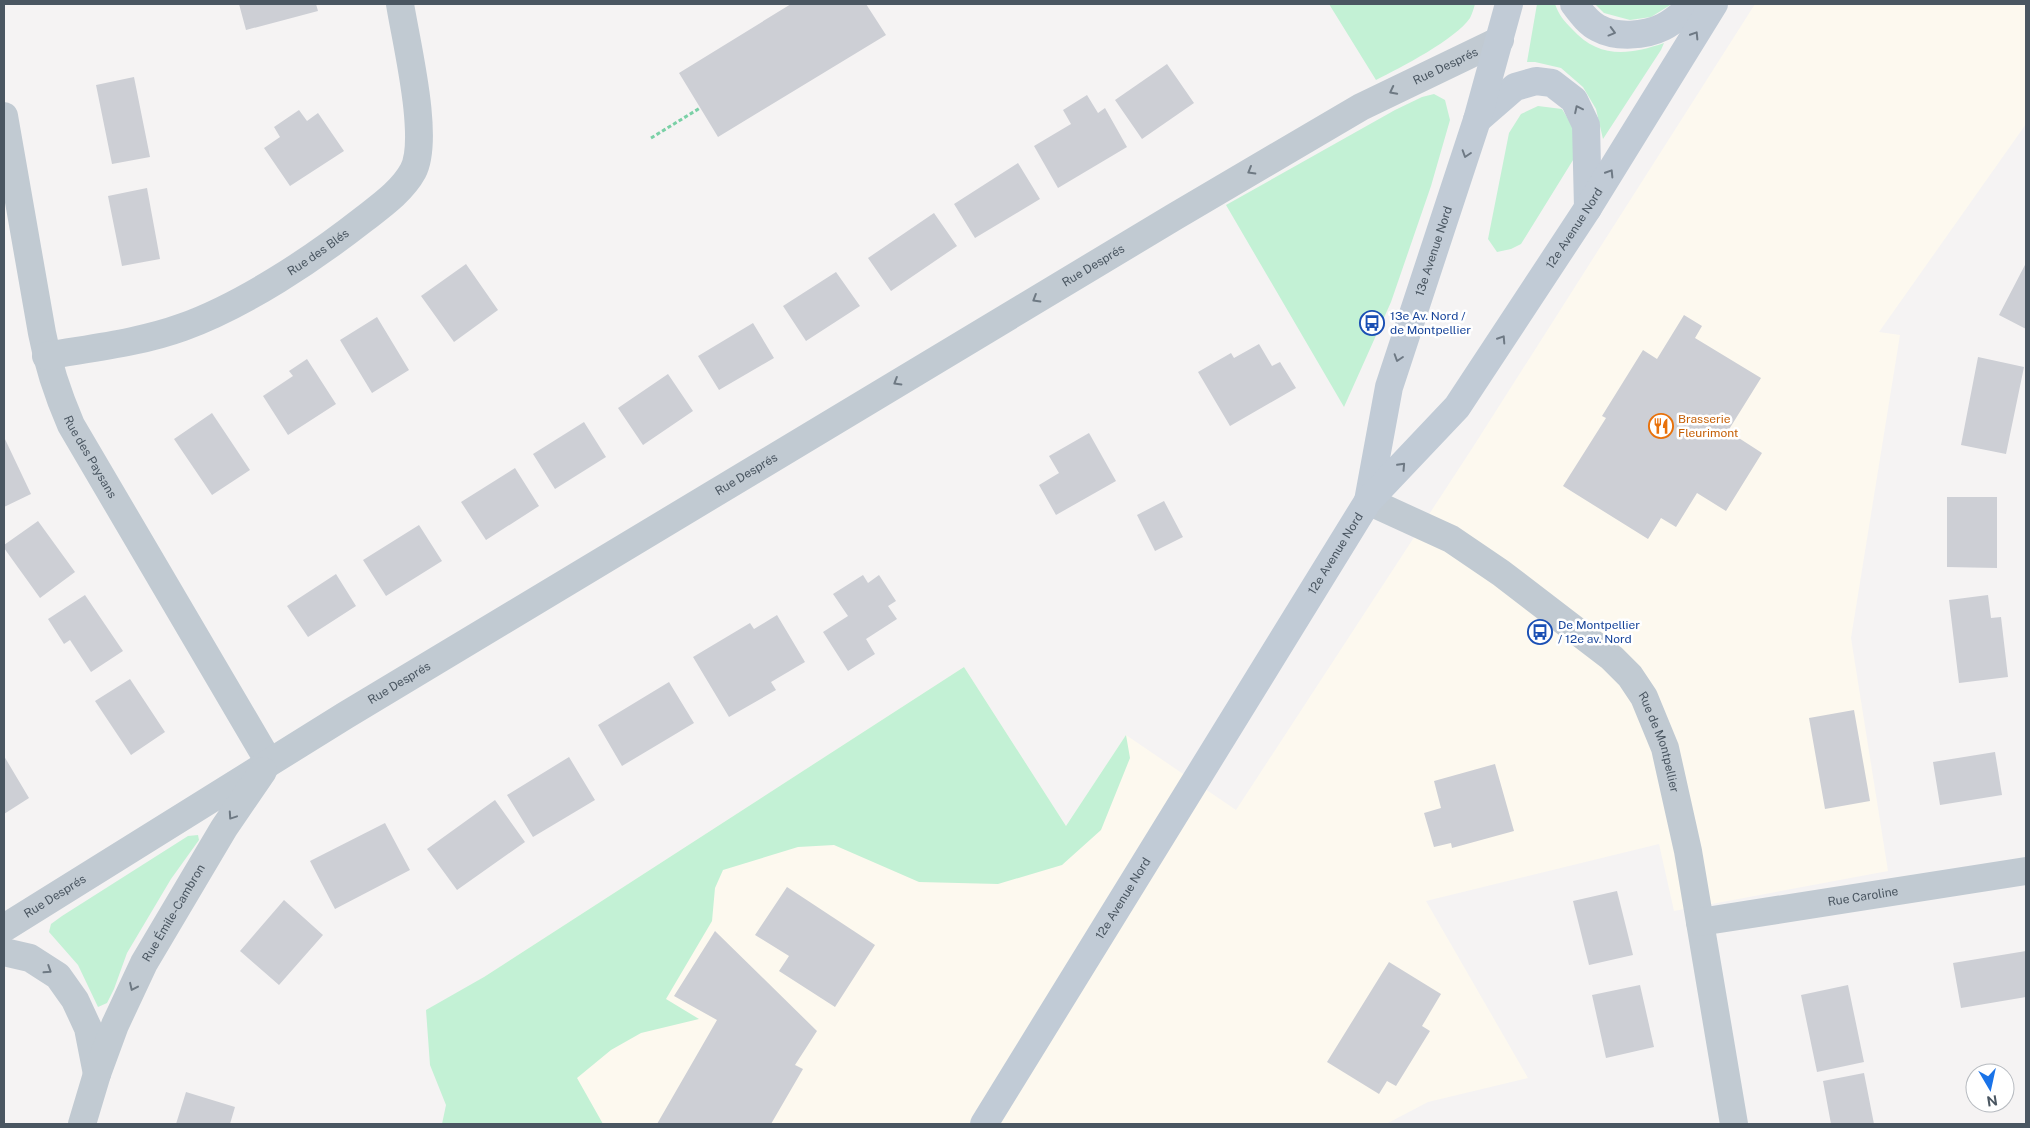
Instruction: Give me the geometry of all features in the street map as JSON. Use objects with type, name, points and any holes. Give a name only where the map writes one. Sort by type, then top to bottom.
[{"type":"main road","name":"13e Avenue Nord","points":[[1368,501],[1389,386],[1477,120],[1509,4]]},
{"type":"main road","points":[[1574,4],[1583,17],[1599,29],[1621,35],[1642,33],[1662,28],[1694,4]]},
{"type":"main road","name":"12e Avenue Nord","points":[[984,1124],[1368,501],[1457,407],[1588,208],[1714,4]]},
{"type":"main road","points":[[1477,120],[1515,88],[1536,81],[1552,83],[1574,100],[1586,125],[1588,208]]},
{"type":"street","name":"Rue des Blés","points":[[46,356],[150,337],[183,327],[216,313],[263,287],[332,244],[393,196],[413,171],[419,146],[419,122],[400,4]]},
{"type":"street","name":"Rue Després","points":[[4,928],[346,715],[1097,262],[1335,122],[1422,76],[1500,40]]},
{"type":"street","name":"Rue des Paysans","points":[[4,116],[46,356],[57,392],[71,425],[270,762]]},
{"type":"street","name":"Rue de Montpellier","points":[[1368,501],[1451,539],[1517,585],[1612,658],[1630,676],[1644,697],[1665,748],[1688,852],[1734,1124]]},
{"type":"street","name":"Rue Émile-Cambron","points":[[82,1124],[97,1074],[115,1025],[144,963],[224,828],[270,762]]},
{"type":"street","name":"Rue Caroline","points":[[1700,922],[2026,871]]},
{"type":"street","name":"Rue Émile-Cambron","points":[[4,952],[30,958],[58,976],[75,1000],[88,1028],[97,1074]]},
{"type":"path","points":[[651,138],[700,108]]},
{"type":"shaded area","points":[[1755,4],[2026,4],[2026,124],[1879,332],[1900,335],[1851,638],[1888,871],[1674,911],[1659,844],[1426,901],[1528,1078],[1428,1102],[1386,1124],[575,1124],[484,977],[964,667],[1066,826],[1126,735],[1236,810],[1473,447]]},
{"type":"green space","points":[[1329,4],[1475,4],[1470,18],[1453,35],[1427,52],[1376,80]]},
{"type":"green space","points":[[1537,4],[1555,4],[1564,20],[1582,39],[1604,50],[1627,52],[1664,43],[1603,139],[1596,109],[1583,87],[1561,68],[1527,62]]},
{"type":"green space","points":[[1595,4],[1672,4],[1651,17],[1630,20],[1604,13]]},
{"type":"green space","points":[[1434,94],[1445,100],[1450,120],[1431,186],[1391,302],[1344,407],[1226,205],[1395,110],[1422,97]]},
{"type":"green space","points":[[1538,106],[1562,109],[1576,132],[1578,152],[1521,244],[1511,249],[1497,252],[1488,239],[1509,133],[1521,114]]},
{"type":"green space","points":[[964,667],[1066,826],[1126,735],[1130,758],[1101,830],[1062,865],[998,884],[919,882],[834,845],[798,847],[723,870],[715,888],[712,921],[666,999],[699,1019],[641,1033],[611,1050],[577,1078],[603,1124],[442,1124],[446,1105],[430,1065],[426,1010],[484,977]]},
{"type":"green space","points":[[198,835],[199,840],[171,879],[127,953],[107,1003],[98,1007],[78,965],[49,932],[51,924],[188,836]]},
{"type":"building","points":[[239,4],[316,4],[318,11],[246,30]]},
{"type":"building","points":[[791,4],[866,4],[886,35],[718,137],[679,73]]},
{"type":"building","points":[[1167,64],[1194,103],[1142,139],[1115,100]]},
{"type":"building","points":[[134,77],[150,157],[112,164],[96,85]]},
{"type":"building","points":[[1087,95],[1098,113],[1105,108],[1127,147],[1058,188],[1034,146],[1071,124],[1063,110]]},
{"type":"building","points":[[299,110],[307,121],[318,113],[344,151],[290,186],[264,148],[280,137],[274,127]]},
{"type":"building","points":[[1018,163],[1040,199],[975,238],[954,204]]},
{"type":"building","points":[[147,188],[160,259],[122,266],[108,196]]},
{"type":"building","points":[[934,213],[957,246],[891,291],[868,258]]},
{"type":"building","points":[[2026,263],[2026,329],[1999,315]]},
{"type":"building","points":[[466,264],[498,310],[454,342],[421,296]]},
{"type":"building","points":[[836,272],[860,306],[806,341],[783,306]]},
{"type":"building","points":[[1684,315],[1702,326],[1695,338],[1761,378],[1728,431],[1762,453],[1726,511],[1697,493],[1676,527],[1661,518],[1648,539],[1563,486],[1606,418],[1602,416],[1643,350],[1657,359]]},
{"type":"building","points":[[377,317],[409,370],[372,393],[340,340]]},
{"type":"building","points":[[753,323],[774,358],[719,390],[698,356]]},
{"type":"building","points":[[1259,344],[1272,366],[1280,362],[1296,388],[1230,426],[1198,372],[1231,353],[1234,358]]},
{"type":"building","points":[[1978,357],[2024,367],[2006,454],[1961,445]]},
{"type":"building","points":[[307,359],[336,404],[288,435],[263,396],[293,376],[289,371]]},
{"type":"building","points":[[668,374],[693,411],[643,445],[618,408]]},
{"type":"building","points":[[212,413],[250,470],[212,495],[174,439]]},
{"type":"building","points":[[584,422],[606,457],[555,489],[533,454]]},
{"type":"building","points":[[1089,433],[1116,481],[1056,515],[1039,485],[1059,473],[1049,456]]},
{"type":"building","points":[[4,437],[31,494],[4,507]]},
{"type":"building","points":[[515,468],[539,506],[486,540],[461,502]]},
{"type":"building","points":[[1947,497],[1997,497],[1997,568],[1947,567]]},
{"type":"building","points":[[1164,501],[1183,537],[1155,551],[1137,515]]},
{"type":"building","points":[[38,521],[75,572],[40,598],[4,548],[4,545]]},
{"type":"building","points":[[419,525],[442,561],[386,596],[363,560]]},
{"type":"building","points":[[336,574],[356,606],[308,637],[287,606]]},
{"type":"building","points":[[863,575],[868,583],[879,575],[896,601],[888,606],[897,619],[866,639],[875,654],[848,671],[823,632],[848,616],[833,594]]},
{"type":"building","points":[[85,595],[123,651],[91,672],[70,640],[64,644],[48,619]]},
{"type":"building","points":[[1988,595],[1991,618],[2001,617],[2008,677],[1959,683],[1949,600]]},
{"type":"building","points":[[777,615],[805,662],[771,682],[776,690],[729,717],[693,657],[750,623],[754,629]]},
{"type":"building","points":[[130,679],[165,732],[131,755],[95,701]]},
{"type":"building","points":[[669,682],[694,723],[622,766],[598,725]]},
{"type":"building","points":[[1854,710],[1870,801],[1825,809],[1809,718]]},
{"type":"building","points":[[1995,752],[2002,795],[1940,805],[1933,762]]},
{"type":"building","points":[[4,756],[29,798],[4,814]]},
{"type":"building","points":[[569,757],[595,800],[533,837],[507,795]]},
{"type":"building","points":[[1495,764],[1514,831],[1452,848],[1451,843],[1434,847],[1424,813],[1441,808],[1434,781]]},
{"type":"building","points":[[495,800],[525,842],[457,890],[427,849]]},
{"type":"building","points":[[385,823],[410,870],[335,909],[310,861]]},
{"type":"building","points":[[787,887],[875,945],[835,1007],[779,971],[789,956],[755,935]]},
{"type":"building","points":[[1617,891],[1633,955],[1589,965],[1573,901]]},
{"type":"building","points":[[284,900],[323,935],[279,985],[240,951]]},
{"type":"building","points":[[715,931],[817,1031],[795,1065],[803,1069],[771,1124],[657,1124],[717,1020],[674,996]]},
{"type":"building","points":[[2026,951],[2026,997],[1961,1008],[1953,963]]},
{"type":"building","points":[[1389,962],[1441,994],[1422,1026],[1430,1031],[1396,1086],[1387,1081],[1379,1094],[1327,1062]]},
{"type":"building","points":[[1640,985],[1654,1047],[1606,1058],[1592,995]]},
{"type":"building","points":[[1848,985],[1864,1062],[1817,1072],[1801,995]]},
{"type":"building","points":[[1864,1073],[1874,1124],[1831,1124],[1823,1081]]},
{"type":"building","points":[[186,1092],[235,1107],[230,1124],[176,1124]]},
{"type":"place","name":"13e Av. Nord / de Montpellier","points":[[1372,323]]},
{"type":"place","name":"Brasserie Fleurimont","points":[[1661,426]]},
{"type":"place","name":"De Montpellier / 12e av. Nord","points":[[1540,632]]}]
